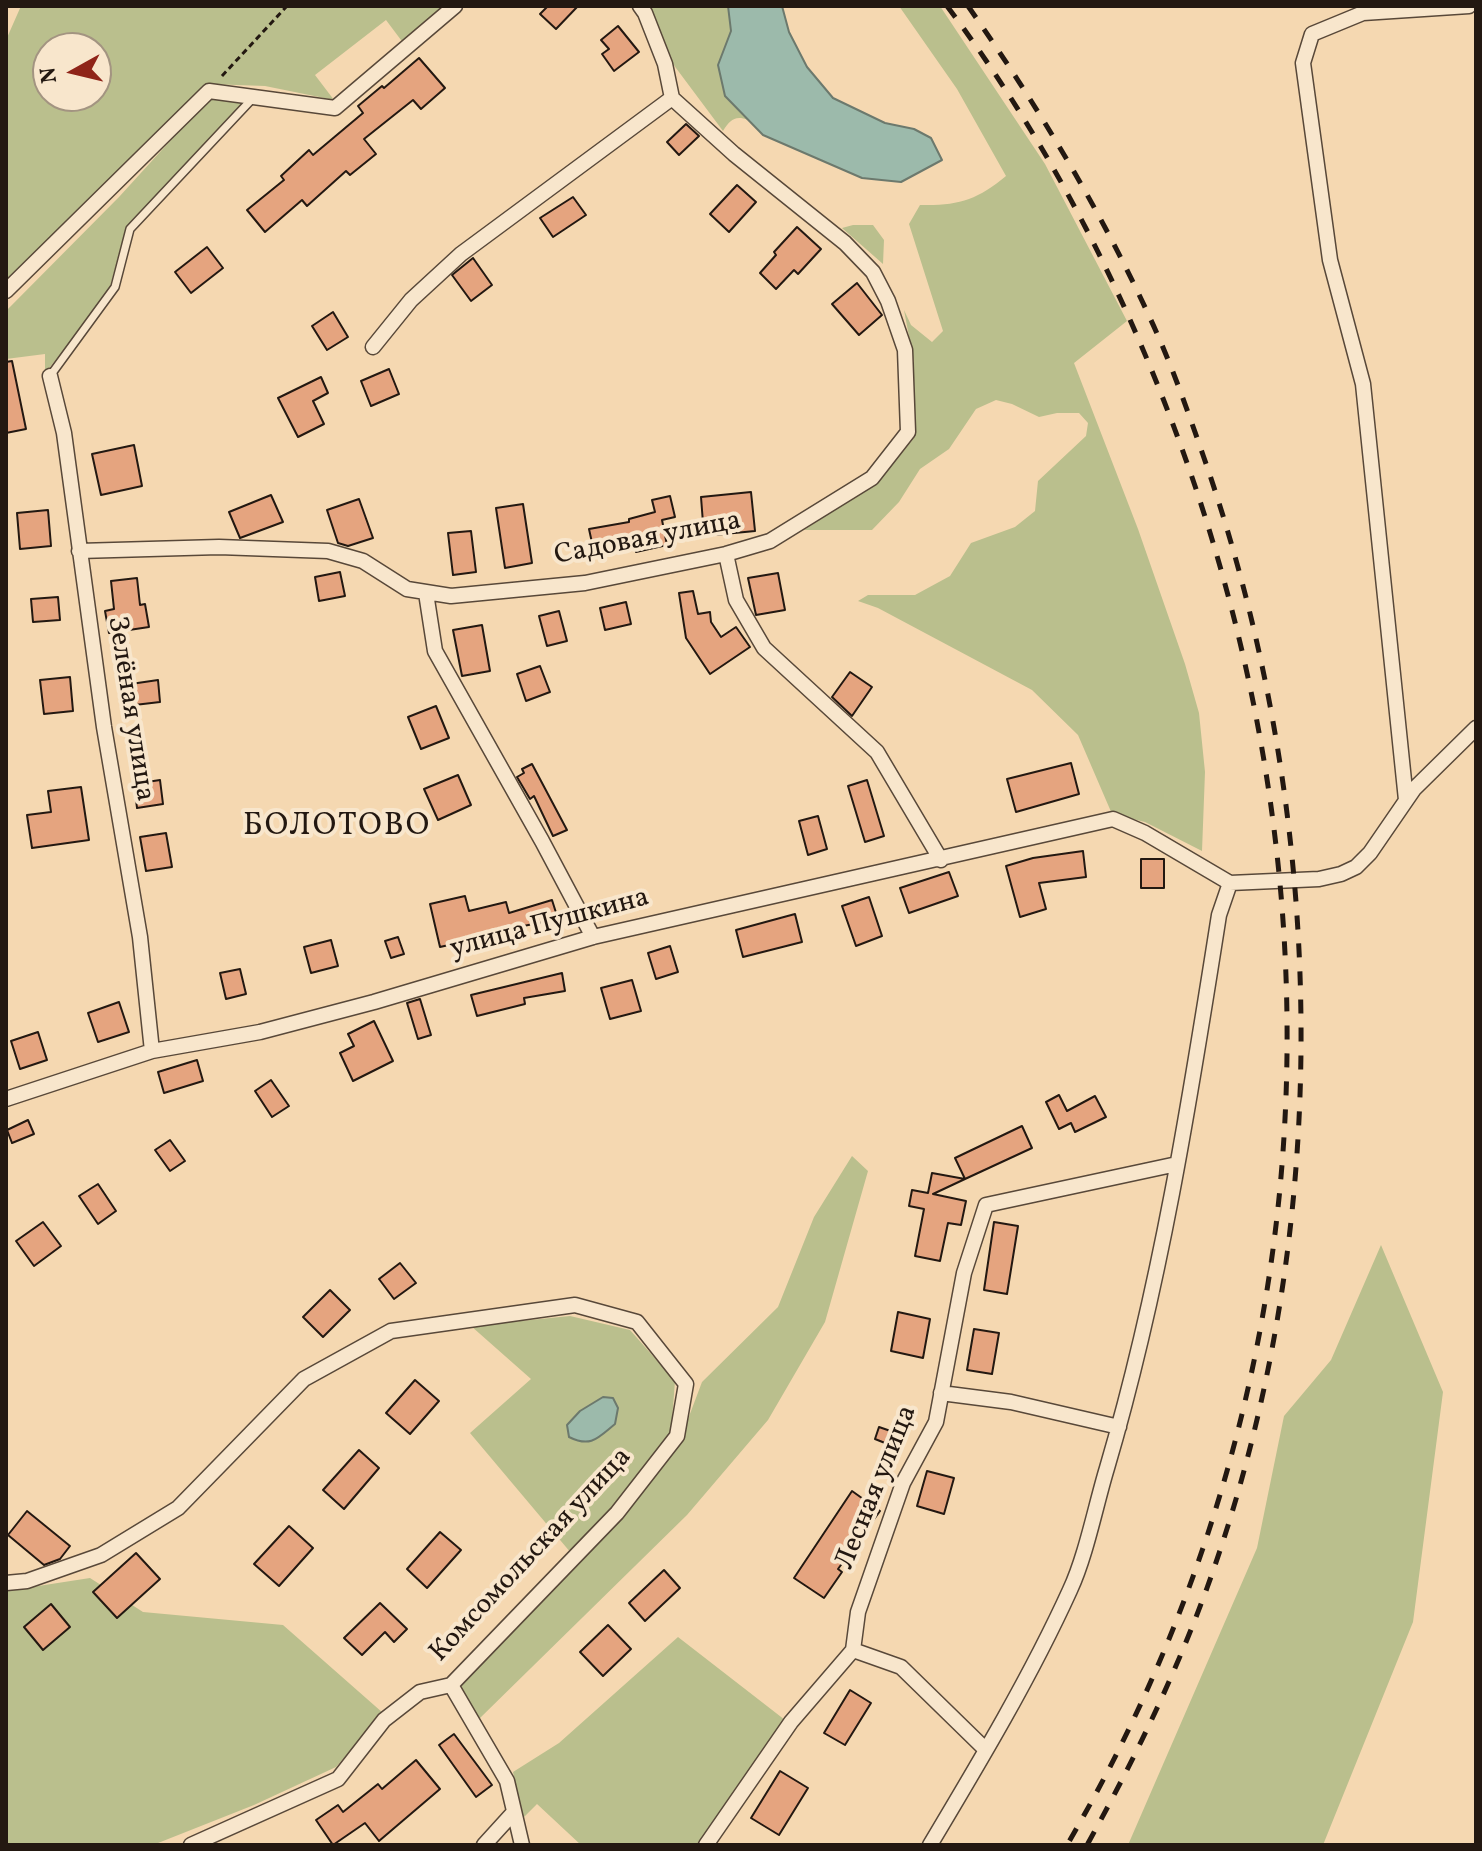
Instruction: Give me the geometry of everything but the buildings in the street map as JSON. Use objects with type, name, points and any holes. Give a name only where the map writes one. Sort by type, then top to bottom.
[{"type":"street","points":[[6,291],[209,91],[335,108],[455,6]]},
{"type":"street","points":[[373,347],[411,300],[461,254],[672,98],[665,64],[640,6]]},
{"type":"street","points":[[1406,800],[1363,384],[1330,260],[1303,63],[1312,34],[1363,13],[1469,6]]},
{"type":"street","name":"Садовая улица","points":[[79,551],[219,547],[328,551],[363,561],[407,589],[451,596],[585,583],[726,554],[770,541],[872,478],[908,432],[905,350],[888,301],[873,272],[845,243],[734,154],[672,98]]},
{"type":"street","name":"Зелёная улица","points":[[50,376],[64,433],[104,727],[140,937],[152,1051]]},
{"type":"street","points":[[726,554],[736,600],[764,648],[877,752],[941,860]]},
{"type":"street","points":[[426,593],[435,651],[593,937]]},
{"type":"street","points":[[930,1845],[986,1750],[1072,1587],[1119,1427],[1177,1164],[1219,915],[1230,883],[1319,879],[1348,870],[1370,853],[1414,789],[1476,728]]},
{"type":"street","name":"улица Пушкина","points":[[6,1099],[152,1051],[260,1032],[374,1002],[593,937],[1113,819],[1145,833],[1230,883]]},
{"type":"street","name":"Лесная улица","points":[[853,1650],[858,1612],[903,1483],[936,1422],[964,1273],[986,1205],[1177,1164]]},
{"type":"street","name":"Комсомольская улица","points":[[6,1583],[27,1581],[101,1555],[178,1508],[304,1379],[391,1331],[575,1305],[637,1322],[686,1384],[677,1436],[617,1513],[451,1685],[420,1692],[384,1720],[338,1779],[191,1845]]},
{"type":"street","points":[[941,1393],[1011,1402],[1119,1427]]},
{"type":"street","points":[[706,1845],[791,1722],[853,1650],[901,1667],[986,1750]]},
{"type":"street","points":[[451,1685],[507,1781],[522,1845]]},
{"type":"street","points":[[484,1845],[514,1812]]},
{"type":"lane","points":[[50,376],[115,287],[130,229],[254,97]]},
{"type":"path","points":[[209,91],[287,6]]},
{"type":"green space","points":[[21,6],[457,6],[407,48],[386,20],[315,75],[334,100],[265,86],[208,84],[127,172],[6,289],[6,40]]},
{"type":"green space","points":[[647,6],[728,6],[731,31],[718,66],[725,96],[748,120],[733,120],[723,131],[670,60]]},
{"type":"green space","points":[[899,6],[940,6],[1045,164],[1127,321],[1074,363],[1138,529],[1199,713],[1205,772],[1202,851],[1145,822],[1112,814],[1078,735],[1032,690],[878,608],[858,601],[868,595],[915,595],[950,576],[971,543],[1015,527],[1035,511],[1038,481],[1086,436],[1088,423],[1079,413],[1039,417],[996,400],[976,409],[949,449],[920,469],[899,502],[872,530],[804,530],[880,480],[914,438],[914,363],[904,310],[911,325],[932,342],[943,331],[909,224],[920,205],[966,200],[986,191],[1006,176],[957,89]]},
{"type":"green space","points":[[211,96],[249,100],[126,228],[110,287],[81,329],[45,373],[45,354],[6,359],[6,311],[119,197]]},
{"type":"green space","points":[[873,225],[884,240],[883,264],[842,228]]},
{"type":"green space","points":[[852,1156],[868,1171],[825,1322],[768,1420],[687,1515],[479,1719],[458,1686],[682,1435],[702,1382],[778,1307],[814,1217]]},
{"type":"green space","points":[[1381,1245],[1443,1392],[1413,1622],[1323,1845],[1128,1845],[1257,1548],[1284,1416],[1331,1360]]},
{"type":"green space","points":[[570,1316],[630,1330],[675,1381],[671,1434],[613,1509],[571,1553],[470,1433],[531,1379],[471,1326]]},
{"type":"green space","points":[[90,1578],[143,1612],[283,1625],[383,1713],[336,1767],[254,1805],[153,1845],[6,1845],[6,1591]]},
{"type":"green space","points":[[678,1637],[785,1720],[698,1845],[581,1845],[537,1804],[523,1818],[513,1772],[559,1743]]},
{"type":"shaded area","points":[[728,6],[782,6],[789,32],[807,67],[833,98],[885,123],[914,129],[931,138],[942,160],[901,182],[862,178],[763,135],[725,96],[718,65],[731,31]]},
{"type":"shaded area","points":[[603,1397],[613,1398],[618,1408],[615,1424],[589,1441],[569,1437],[567,1425],[580,1411]]},
{"type":"railway","points":[[947,6],[1023,117],[1089,235],[1146,357],[1194,483],[1243,656],[1274,830],[1287,1004],[1281,1178],[1256,1350],[1212,1519],[1149,1685],[1067,1845]]},
{"type":"railway","points":[[968,6],[1019,81],[1089,197],[1131,277],[1178,386],[1203,455],[1245,592],[1275,733],[1294,877],[1301,1022],[1296,1166],[1279,1310],[1249,1451],[1207,1588],[1181,1654],[1136,1751],[1087,1845]]},
{"type":"district","name":"БОЛОТОВО","points":[[337,828]]}]
